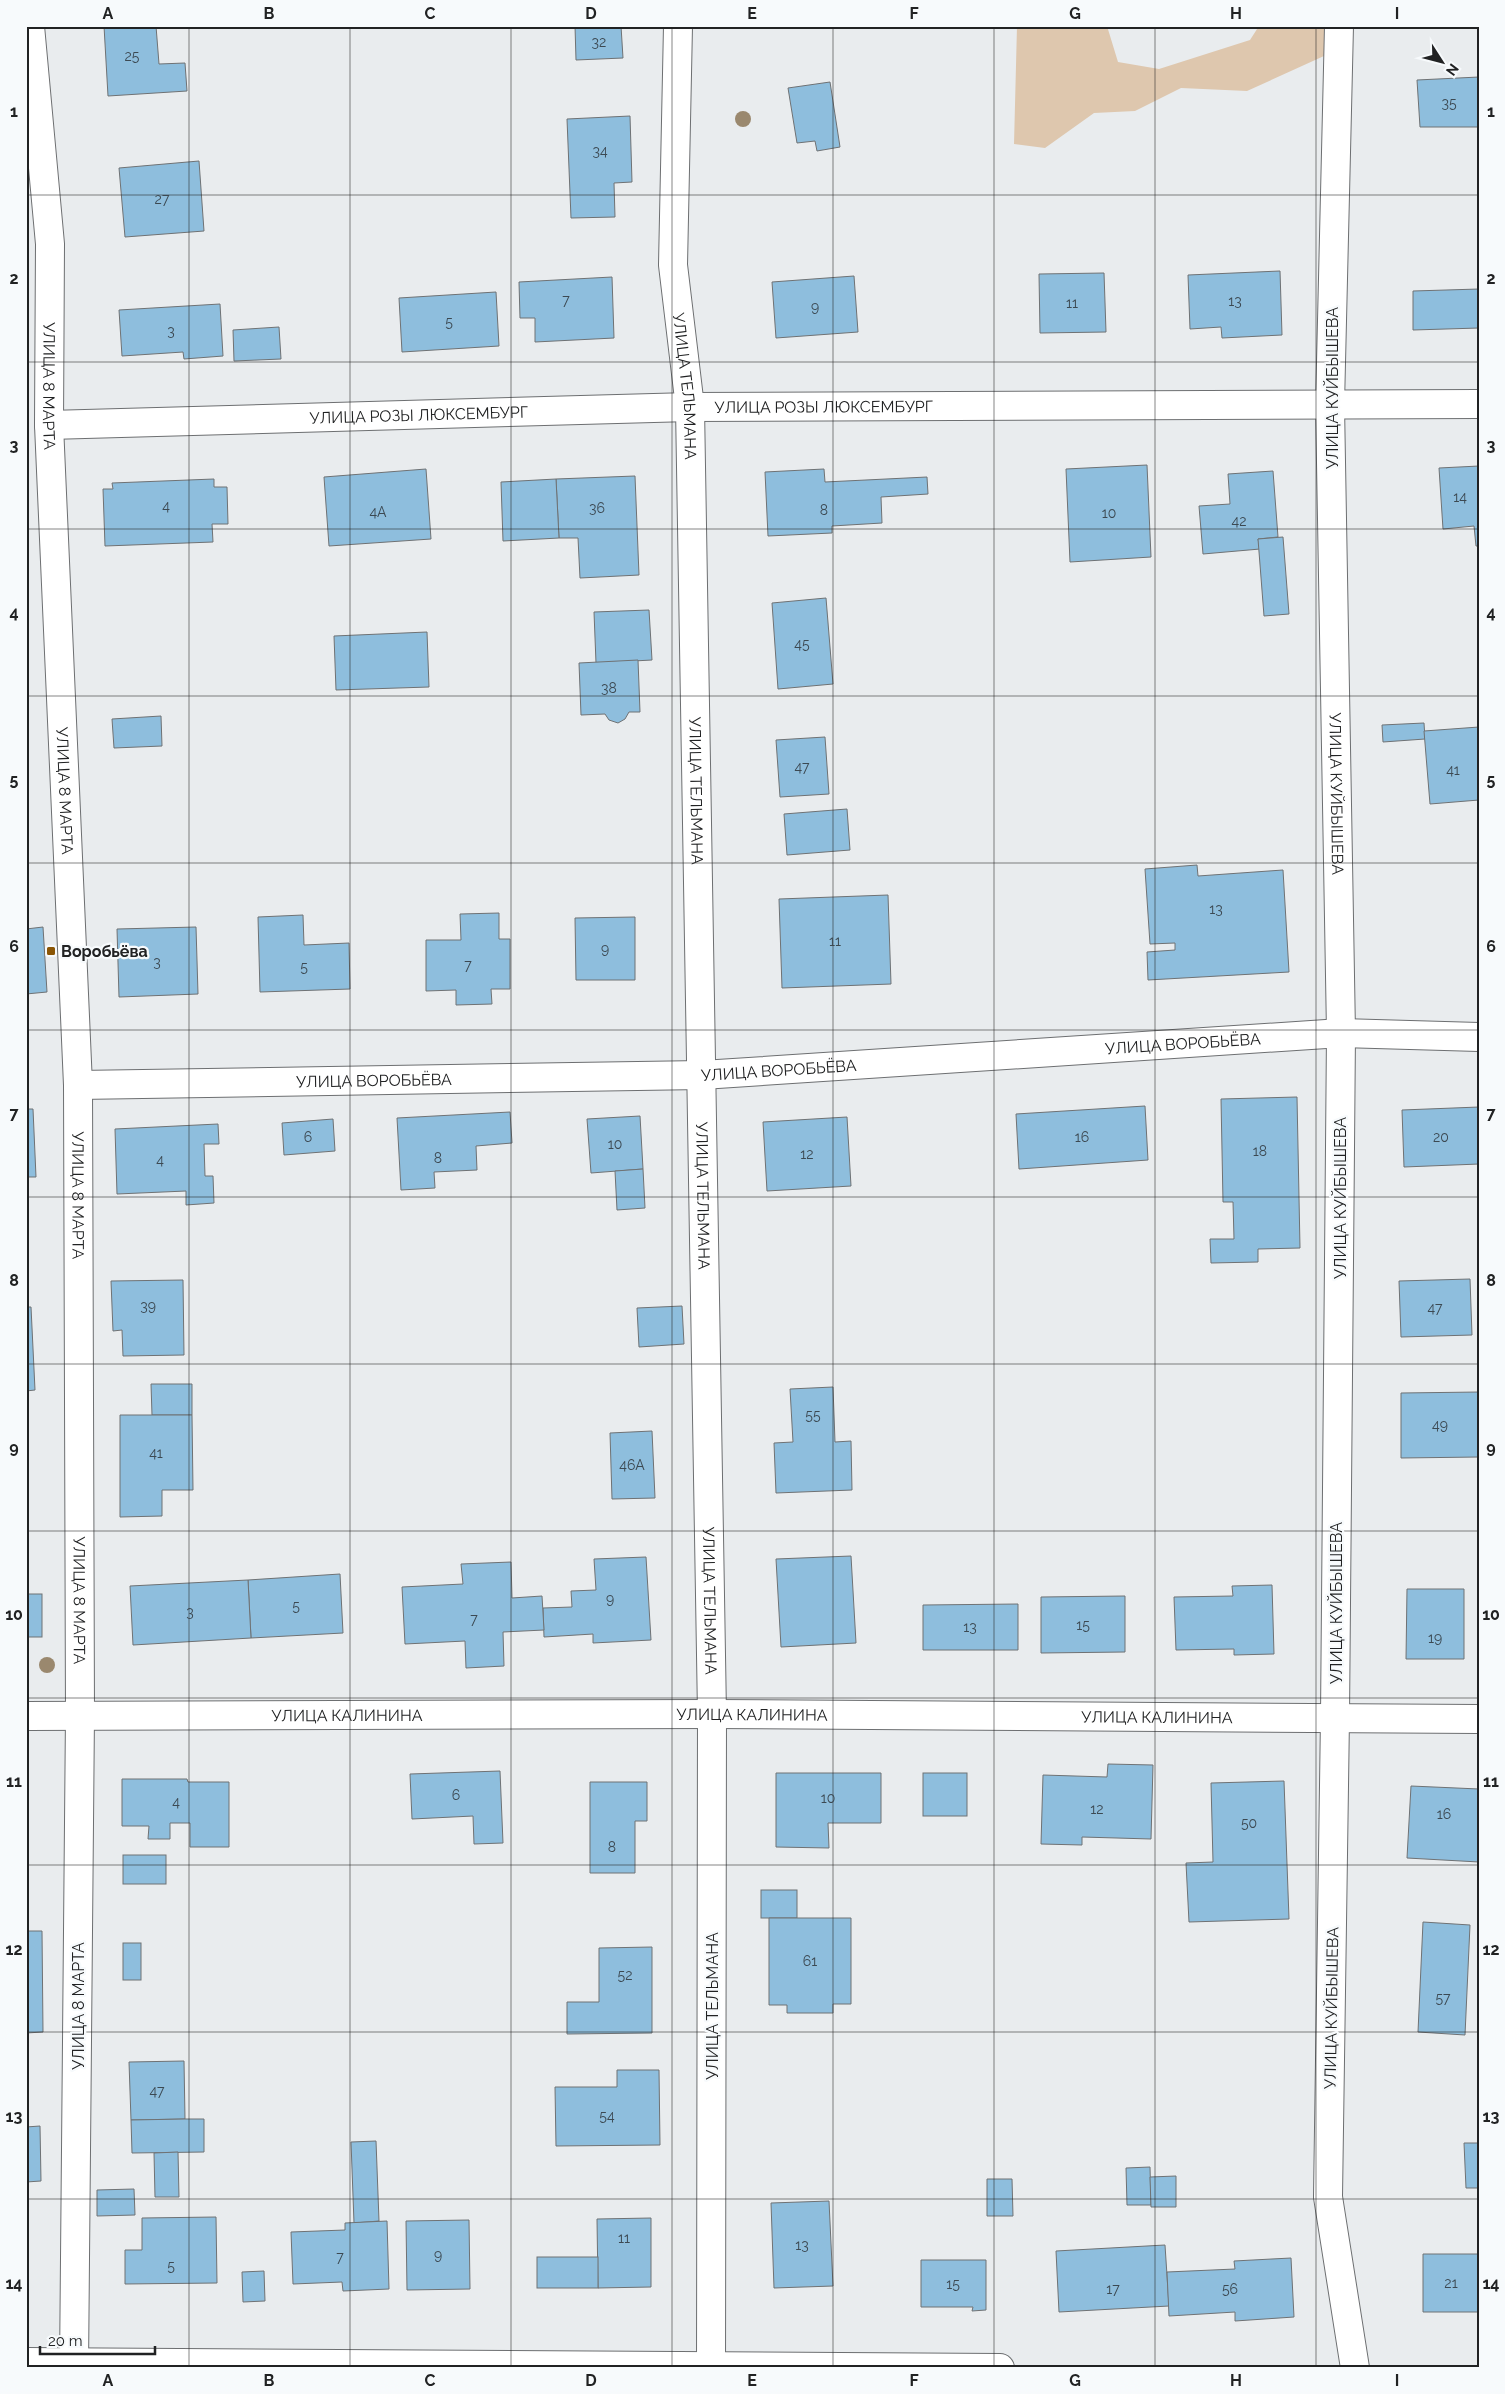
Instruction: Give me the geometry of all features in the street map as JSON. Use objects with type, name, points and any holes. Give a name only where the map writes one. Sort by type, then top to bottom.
[{"type":"street","name":"УЛИЦА 8 МАРТА","points":[[30,26],[50,244],[49,425],[78,1085],[80,1714],[74,2365]]},
{"type":"street","name":"УЛИЦА ТЕЛЬМАНА","points":[[678,26],[673,265],[690,407],[712,1714],[711,2367]]},
{"type":"street","name":"УЛИЦА КУЙБЫШЕВА","points":[[1339,26],[1330,405],[1341,1033],[1336,1717],[1328,2197],[1355,2368]]},
{"type":"street","name":"УЛИЦА РОЗЫ ЛЮКСЕМБУРГ","points":[[49,425],[690,407],[1479,404]]},
{"type":"street","name":"УЛИЦА ВОРОБЬЁВА","points":[[78,1085],[702,1075],[1341,1033],[1479,1037]]},
{"type":"street","name":"УЛИЦА КАЛИНИНА","points":[[26,1716],[80,1714],[712,1714],[1479,1719]]},
{"type":"street","points":[[26,2362],[74,2365],[1000,2368]]},
{"type":"shaded area","points":[[1017,26],[1107,26],[1118,62],[1159,69],[1250,40],[1259,26],[1325,26],[1324,56],[1247,91],[1181,88],[1135,111],[1094,113],[1045,148],[1014,144]]},
{"type":"building","points":[[104,26],[156,26],[159,64],[185,63],[187,91],[108,96]]},
{"type":"building","points":[[575,26],[621,26],[623,58],[576,60]]},
{"type":"building","points":[[1479,77],[1479,127],[1420,127],[1417,80]]},
{"type":"building","points":[[830,82],[840,147],[817,151],[815,141],[797,143],[788,88]]},
{"type":"building","points":[[630,116],[632,182],[614,183],[615,217],[571,218],[567,119]]},
{"type":"building","points":[[199,161],[204,231],[125,237],[119,168]]},
{"type":"building","points":[[1280,271],[1282,335],[1222,338],[1221,327],[1190,329],[1188,275]]},
{"type":"building","points":[[1104,273],[1106,332],[1040,333],[1039,274]]},
{"type":"building","points":[[854,276],[858,332],[776,338],[772,282]]},
{"type":"building","points":[[612,277],[614,338],[535,342],[535,318],[520,318],[519,282]]},
{"type":"building","points":[[1479,289],[1479,328],[1413,330],[1413,291]]},
{"type":"building","points":[[496,292],[499,346],[402,352],[399,298]]},
{"type":"building","points":[[220,304],[223,356],[184,359],[183,352],[122,356],[119,310]]},
{"type":"building","points":[[279,327],[281,359],[234,361],[233,330]]},
{"type":"building","points":[[1147,465],[1151,557],[1070,562],[1066,469]]},
{"type":"building","points":[[1479,466],[1479,546],[1476,546],[1474,526],[1443,529],[1439,468]]},
{"type":"building","points":[[426,469],[431,539],[329,546],[324,477]]},
{"type":"building","points":[[824,469],[825,482],[927,477],[928,494],[881,497],[882,523],[832,526],[832,533],[768,536],[765,472]]},
{"type":"building","points":[[1273,471],[1278,537],[1258,539],[1260,549],[1203,554],[1199,506],[1230,504],[1228,474]]},
{"type":"building","points":[[635,476],[639,575],[580,578],[578,538],[559,538],[556,479]]},
{"type":"building","points":[[214,479],[214,487],[227,487],[228,524],[212,524],[213,542],[105,546],[103,489],[113,489],[112,483]]},
{"type":"building","points":[[556,479],[559,538],[503,541],[501,482]]},
{"type":"building","points":[[1283,537],[1289,614],[1264,616],[1258,539]]},
{"type":"building","points":[[826,598],[833,684],[778,689],[772,603]]},
{"type":"building","points":[[649,610],[652,660],[596,663],[594,612]]},
{"type":"building","points":[[427,632],[429,687],[336,690],[334,636]]},
{"type":"building","points":[[638,660],[640,712],[629,712],[625,719],[618,723],[609,720],[605,714],[581,715],[579,663]]},
{"type":"building","points":[[161,716],[162,746],[114,748],[112,719]]},
{"type":"building","points":[[1424,723],[1425,739],[1383,742],[1382,725]]},
{"type":"building","points":[[1479,727],[1479,800],[1430,804],[1424,731]]},
{"type":"building","points":[[825,737],[829,794],[780,797],[776,740]]},
{"type":"building","points":[[847,809],[850,850],[787,855],[784,814]]},
{"type":"building","points":[[1197,865],[1198,876],[1283,870],[1289,972],[1148,980],[1147,952],[1175,950],[1175,943],[1150,944],[1145,869]]},
{"type":"building","points":[[888,895],[891,984],[782,988],[779,899]]},
{"type":"building","points":[[499,913],[499,939],[510,939],[510,989],[491,989],[492,1004],[456,1005],[456,990],[426,991],[426,940],[461,940],[460,914]]},
{"type":"building","points":[[303,915],[304,945],[349,943],[350,989],[260,992],[258,917]]},
{"type":"building","points":[[635,917],[635,980],[576,980],[575,918]]},
{"type":"building","points":[[43,927],[47,992],[26,994],[26,929]]},
{"type":"building","points":[[196,927],[198,994],[119,997],[117,929]]},
{"type":"building","points":[[1297,1097],[1300,1248],[1258,1249],[1258,1262],[1211,1263],[1210,1239],[1234,1239],[1233,1202],[1223,1202],[1221,1099]]},
{"type":"building","points":[[1145,1106],[1148,1160],[1019,1169],[1016,1114]]},
{"type":"building","points":[[1479,1107],[1479,1164],[1404,1167],[1402,1110]]},
{"type":"building","points":[[26,1109],[33,1109],[36,1177],[26,1177]]},
{"type":"building","points":[[510,1112],[512,1143],[476,1146],[477,1170],[434,1172],[435,1188],[401,1190],[397,1118]]},
{"type":"building","points":[[640,1116],[643,1169],[591,1173],[587,1119]]},
{"type":"building","points":[[847,1117],[851,1186],[767,1191],[763,1122]]},
{"type":"building","points":[[333,1119],[335,1151],[284,1155],[282,1123]]},
{"type":"building","points":[[218,1124],[219,1144],[204,1144],[205,1176],[213,1176],[214,1203],[186,1205],[186,1191],[117,1194],[115,1129]]},
{"type":"building","points":[[643,1169],[645,1208],[617,1210],[615,1171]]},
{"type":"building","points":[[1470,1279],[1472,1335],[1401,1337],[1399,1281]]},
{"type":"building","points":[[183,1280],[184,1355],[123,1356],[122,1330],[113,1331],[111,1281]]},
{"type":"building","points":[[682,1306],[684,1344],[639,1347],[637,1308]]},
{"type":"building","points":[[26,1307],[31,1307],[35,1390],[26,1391]]},
{"type":"building","points":[[151,1384],[192,1384],[192,1415],[152,1415]]},
{"type":"building","points":[[833,1387],[835,1442],[851,1441],[852,1490],[776,1493],[774,1443],[793,1442],[790,1389]]},
{"type":"building","points":[[1479,1392],[1479,1457],[1401,1458],[1401,1393]]},
{"type":"building","points":[[120,1415],[192,1415],[193,1490],[162,1490],[162,1516],[120,1517]]},
{"type":"building","points":[[652,1431],[655,1498],[612,1499],[610,1433]]},
{"type":"building","points":[[851,1556],[856,1643],[781,1647],[776,1559]]},
{"type":"building","points":[[646,1557],[651,1640],[593,1643],[593,1634],[544,1637],[543,1608],[572,1607],[571,1591],[596,1590],[594,1559]]},
{"type":"building","points":[[511,1562],[512,1598],[542,1596],[544,1630],[503,1632],[504,1666],[466,1668],[465,1641],[405,1644],[402,1587],[463,1584],[461,1564]]},
{"type":"building","points":[[340,1574],[343,1633],[251,1638],[248,1580]]},
{"type":"building","points":[[248,1580],[251,1638],[133,1645],[130,1586]]},
{"type":"building","points":[[1272,1585],[1274,1654],[1234,1655],[1234,1649],[1176,1650],[1174,1597],[1233,1596],[1232,1586]]},
{"type":"building","points":[[1407,1589],[1464,1589],[1464,1659],[1406,1659]]},
{"type":"building","points":[[26,1594],[42,1594],[42,1637],[26,1637]]},
{"type":"building","points":[[1125,1596],[1125,1652],[1041,1653],[1041,1597]]},
{"type":"building","points":[[1018,1604],[1018,1650],[923,1650],[923,1605]]},
{"type":"building","points":[[1108,1764],[1153,1765],[1151,1839],[1082,1837],[1082,1845],[1041,1844],[1043,1775],[1107,1777]]},
{"type":"building","points":[[500,1771],[503,1843],[474,1844],[473,1816],[412,1819],[410,1774]]},
{"type":"building","points":[[776,1773],[881,1773],[881,1823],[828,1823],[829,1848],[776,1847]]},
{"type":"building","points":[[923,1773],[967,1773],[967,1816],[923,1816]]},
{"type":"building","points":[[122,1779],[187,1779],[188,1782],[229,1782],[229,1847],[190,1847],[190,1823],[170,1823],[170,1839],[148,1839],[149,1826],[122,1826]]},
{"type":"building","points":[[1284,1781],[1289,1919],[1189,1922],[1186,1863],[1213,1862],[1211,1783]]},
{"type":"building","points":[[590,1782],[647,1782],[647,1821],[635,1821],[635,1873],[590,1873]]},
{"type":"building","points":[[1411,1786],[1479,1789],[1479,1862],[1407,1858]]},
{"type":"building","points":[[123,1855],[166,1855],[166,1884],[123,1884]]},
{"type":"building","points":[[761,1890],[797,1890],[797,1918],[761,1918]]},
{"type":"building","points":[[769,1918],[851,1918],[851,2004],[833,2004],[833,2013],[787,2013],[787,2005],[769,2005]]},
{"type":"building","points":[[1423,1922],[1470,1925],[1465,2035],[1418,2032]]},
{"type":"building","points":[[26,1931],[42,1931],[43,2032],[26,2033]]},
{"type":"building","points":[[123,1943],[141,1943],[141,1980],[123,1980]]},
{"type":"building","points":[[652,1947],[652,2033],[567,2034],[567,2002],[599,2002],[599,1948]]},
{"type":"building","points":[[184,2061],[185,2119],[131,2120],[129,2062]]},
{"type":"building","points":[[617,2070],[659,2070],[660,2145],[556,2146],[555,2087],[617,2087]]},
{"type":"building","points":[[204,2119],[204,2152],[132,2153],[131,2120]]},
{"type":"building","points":[[40,2126],[41,2181],[26,2182],[26,2127]]},
{"type":"building","points":[[376,2141],[379,2221],[354,2223],[351,2142]]},
{"type":"building","points":[[1464,2143],[1479,2143],[1479,2188],[1466,2188]]},
{"type":"building","points":[[178,2152],[179,2197],[155,2197],[154,2153]]},
{"type":"building","points":[[1150,2167],[1151,2205],[1127,2205],[1126,2168]]},
{"type":"building","points":[[1176,2176],[1176,2207],[1151,2207],[1150,2177]]},
{"type":"building","points":[[987,2179],[1012,2179],[1013,2216],[987,2216]]},
{"type":"building","points":[[134,2189],[135,2215],[97,2216],[97,2190]]},
{"type":"building","points":[[829,2201],[833,2286],[774,2288],[771,2203]]},
{"type":"building","points":[[216,2217],[217,2283],[125,2284],[125,2250],[142,2250],[142,2218]]},
{"type":"building","points":[[651,2218],[651,2287],[598,2288],[597,2219]]},
{"type":"building","points":[[469,2220],[470,2289],[407,2290],[406,2221]]},
{"type":"building","points":[[387,2221],[389,2289],[343,2291],[342,2282],[293,2284],[291,2232],[345,2230],[345,2223]]},
{"type":"building","points":[[1165,2245],[1169,2306],[1059,2312],[1056,2251]]},
{"type":"building","points":[[1423,2254],[1479,2254],[1479,2326],[1478,2312],[1423,2312]]},
{"type":"building","points":[[537,2257],[598,2257],[598,2288],[537,2288]]},
{"type":"building","points":[[1291,2258],[1294,2317],[1235,2321],[1235,2312],[1169,2316],[1167,2272],[1235,2269],[1234,2261]]},
{"type":"building","points":[[921,2260],[986,2260],[986,2310],[972,2311],[973,2307],[921,2307]]},
{"type":"building","points":[[264,2271],[265,2301],[243,2302],[242,2272]]},
{"type":"place","name":"Воробьёва","points":[[51,951]]}]
